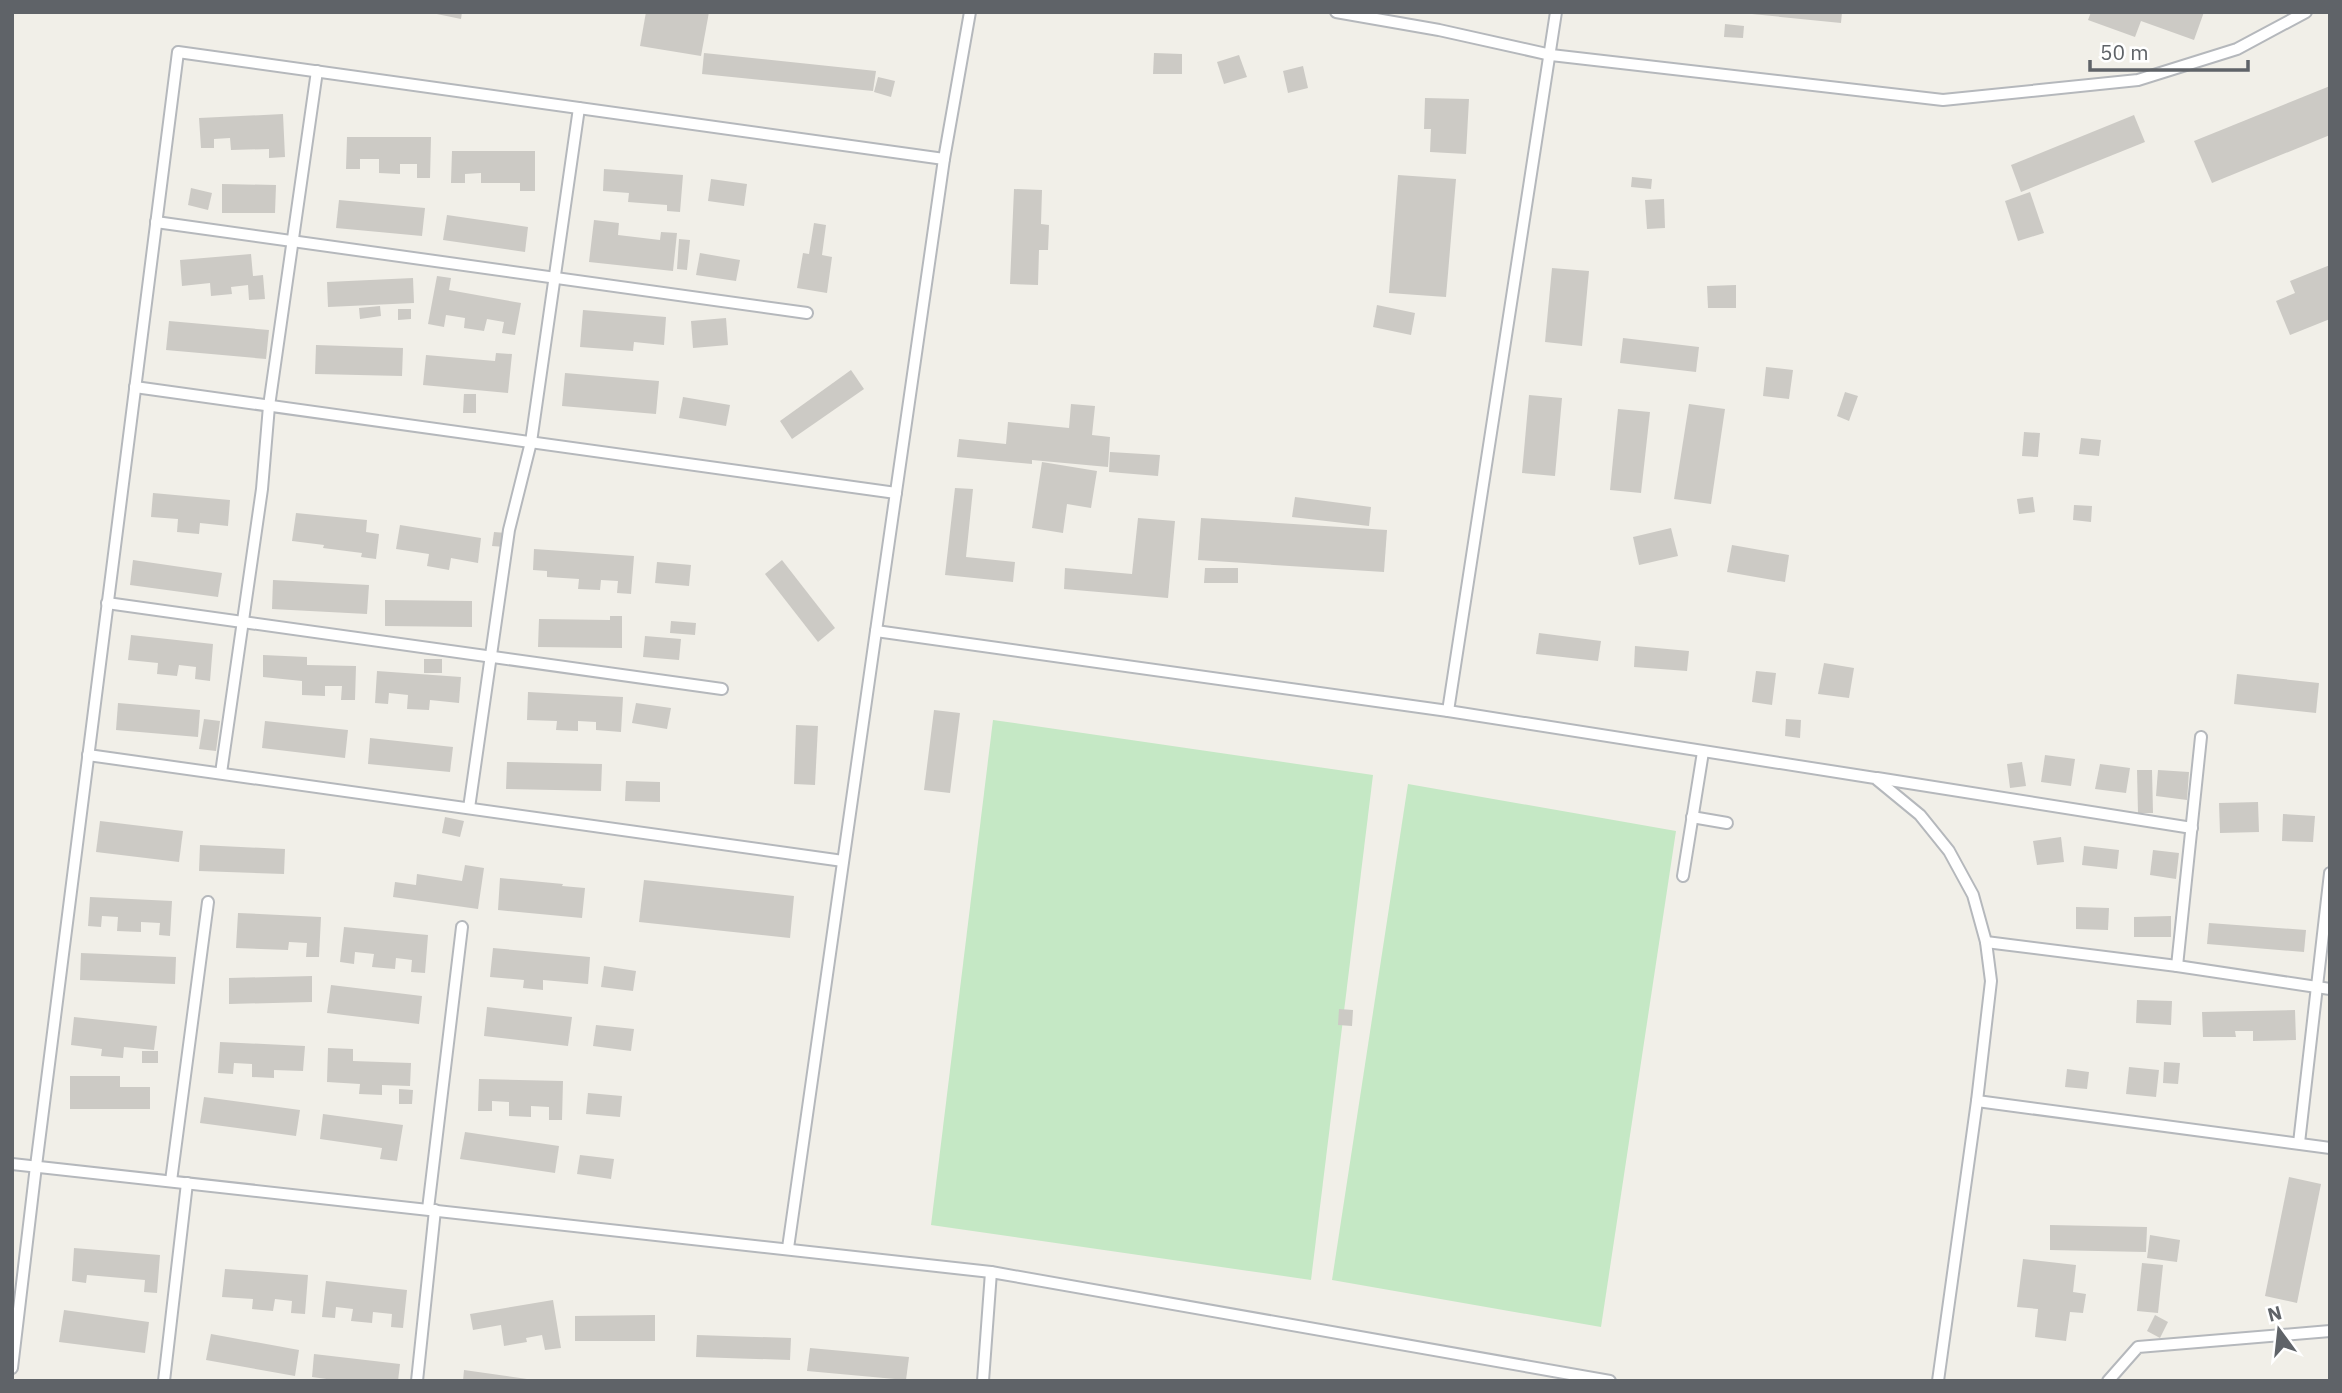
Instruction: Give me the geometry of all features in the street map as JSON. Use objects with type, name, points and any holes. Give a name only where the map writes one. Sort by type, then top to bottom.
[{"type":"lane","points":[[788,1248],[944,159],[970,12]]},
{"type":"lane","points":[[1336,12],[1438,30],[1550,55],[1943,100],[2138,80],[2237,49],[2306,12]]},
{"type":"lane","points":[[1448,711],[1556,12]]},
{"type":"lane","points":[[12,1368],[178,52],[944,159]]},
{"type":"lane","points":[[221,773],[262,489],[269,406],[317,71]]},
{"type":"lane","points":[[468,808],[509,530],[531,442],[579,108]]},
{"type":"lane","points":[[156,222],[807,313]]},
{"type":"lane","points":[[135,387],[896,493]]},
{"type":"lane","points":[[107,603],[722,689]]},
{"type":"lane","points":[[876,631],[1448,711],[2192,828]]},
{"type":"lane","points":[[2177,966],[2201,737]]},
{"type":"lane","points":[[1683,876],[1703,752]]},
{"type":"lane","points":[[88,755],[843,861]]},
{"type":"lane","points":[[1875,778],[1920,815],[1949,851],[1973,895],[1986,942],[1991,981],[1938,1381]]},
{"type":"lane","points":[[1692,817],[1727,822]]},
{"type":"lane","points":[[2299,1143],[2330,873]]},
{"type":"lane","points":[[171,1181],[208,902]]},
{"type":"lane","points":[[417,1381],[431,1209],[462,927]]},
{"type":"lane","points":[[1986,942],[2330,989]]},
{"type":"lane","points":[[1977,1101],[2330,1148]]},
{"type":"lane","points":[[12,1164],[991,1272],[1610,1381]]},
{"type":"lane","points":[[164,1381],[187,1183]]},
{"type":"lane","points":[[983,1381],[991,1272]]},
{"type":"lane","points":[[2108,1381],[2138,1347],[2330,1331]]},
{"type":"green space","points":[[993,720],[1373,775],[1311,1280],[931,1225]]},
{"type":"green space","points":[[1408,784],[1676,831],[1601,1327],[1332,1280]]},
{"type":"building","points":[[427,12],[462,12],[461,19]]},
{"type":"building","points":[[646,12],[709,12],[701,56],[640,46]]},
{"type":"building","points":[[1752,12],[1842,12],[1841,23]]},
{"type":"building","points":[[2091,12],[2204,12],[2194,40],[2141,21],[2135,37],[2088,20]]},
{"type":"building","points":[[1725,24],[1744,26],[1743,38],[1724,37]]},
{"type":"building","points":[[704,53],[876,71],[873,91],[702,74]]},
{"type":"building","points":[[1154,53],[1182,54],[1182,74],[1153,74]]},
{"type":"building","points":[[1239,55],[1247,77],[1224,84],[1217,62]]},
{"type":"building","points":[[1303,66],[1308,88],[1288,93],[1283,71]]},
{"type":"building","points":[[878,77],[895,81],[891,97],[874,92]]},
{"type":"building","points":[[2330,86],[2330,135],[2212,183],[2194,141]]},
{"type":"building","points":[[1425,98],[1469,99],[1466,154],[1430,152],[1431,129],[1424,129]]},
{"type":"building","points":[[283,114],[285,157],[269,158],[269,149],[231,150],[230,138],[214,139],[214,148],[201,148],[199,118]]},
{"type":"building","points":[[2134,115],[2145,142],[2021,192],[2011,165]]},
{"type":"building","points":[[347,137],[431,137],[430,178],[417,178],[417,164],[400,164],[400,174],[379,173],[379,159],[360,159],[360,169],[346,169]]},
{"type":"building","points":[[452,151],[535,151],[535,191],[520,191],[520,183],[481,183],[481,173],[465,174],[465,183],[451,183]]},
{"type":"building","points":[[604,169],[683,175],[680,212],[667,211],[667,205],[628,202],[629,193],[603,191]]},
{"type":"building","points":[[1398,175],[1456,179],[1446,297],[1389,293]]},
{"type":"building","points":[[1632,177],[1652,179],[1651,189],[1631,187]]},
{"type":"building","points":[[711,179],[747,184],[744,206],[708,201]]},
{"type":"building","points":[[222,184],[276,185],[275,213],[222,213]]},
{"type":"building","points":[[191,188],[212,193],[208,210],[188,205]]},
{"type":"building","points":[[1014,189],[1042,190],[1041,224],[1049,225],[1048,250],[1039,250],[1038,285],[1010,284]]},
{"type":"building","points":[[2030,192],[2044,233],[2018,241],[2005,201]]},
{"type":"building","points":[[1664,199],[1665,228],[1647,229],[1645,200]]},
{"type":"building","points":[[339,200],[425,208],[422,236],[336,228]]},
{"type":"building","points":[[447,215],[528,227],[525,252],[443,240]]},
{"type":"building","points":[[594,220],[619,223],[618,235],[660,240],[661,232],[677,233],[673,271],[589,262]]},
{"type":"building","points":[[814,223],[826,225],[822,255],[832,257],[827,293],[797,288],[803,253],[809,254]]},
{"type":"building","points":[[679,239],[690,240],[687,270],[677,269]]},
{"type":"building","points":[[700,253],[740,260],[736,281],[696,275]]},
{"type":"building","points":[[251,254],[253,276],[263,275],[265,299],[249,300],[248,285],[231,287],[232,294],[211,296],[210,283],[182,286],[180,260]]},
{"type":"building","points":[[2330,265],[2330,319],[2290,335],[2276,301],[2295,293],[2290,281]]},
{"type":"building","points":[[1552,268],[1589,271],[1582,346],[1545,342]]},
{"type":"building","points":[[437,276],[451,278],[449,290],[521,303],[515,335],[502,333],[504,322],[487,319],[484,331],[464,328],[465,318],[446,315],[444,327],[428,324]]},
{"type":"building","points":[[413,278],[414,303],[328,307],[327,282]]},
{"type":"building","points":[[1736,285],[1736,308],[1708,308],[1707,286]]},
{"type":"building","points":[[1377,305],[1415,313],[1411,335],[1373,327]]},
{"type":"building","points":[[380,306],[381,316],[360,319],[359,308]]},
{"type":"building","points":[[398,309],[411,309],[411,319],[398,320]]},
{"type":"building","points":[[583,310],[666,317],[664,345],[634,342],[633,351],[580,347]]},
{"type":"building","points":[[726,318],[728,345],[693,348],[691,321]]},
{"type":"building","points":[[169,321],[269,330],[266,359],[166,350]]},
{"type":"building","points":[[1623,338],[1699,347],[1696,372],[1620,363]]},
{"type":"building","points":[[316,345],[403,348],[402,376],[315,374]]},
{"type":"building","points":[[496,353],[512,354],[508,393],[423,385],[426,355],[495,361]]},
{"type":"building","points":[[1766,367],[1793,370],[1789,399],[1763,396]]},
{"type":"building","points":[[851,370],[864,389],[792,439],[780,421]]},
{"type":"building","points":[[565,373],[659,381],[656,414],[562,406]]},
{"type":"building","points":[[1845,392],[1858,396],[1849,421],[1837,416]]},
{"type":"building","points":[[464,394],[476,394],[476,413],[463,413]]},
{"type":"building","points":[[1529,395],[1562,398],[1555,476],[1522,473]]},
{"type":"building","points":[[683,397],[730,405],[726,426],[679,418]]},
{"type":"building","points":[[1071,404],[1095,406],[1092,435],[1110,437],[1108,467],[957,457],[959,439],[1006,444],[1008,422],[1069,428]]},
{"type":"building","points":[[1689,404],[1725,409],[1711,504],[1674,499]]},
{"type":"building","points":[[1618,409],[1650,412],[1641,493],[1610,490]]},
{"type":"building","points":[[2024,432],[2040,433],[2038,457],[2022,456]]},
{"type":"building","points":[[2081,438],[2101,440],[2099,456],[2079,454]]},
{"type":"building","points":[[1110,452],[1160,455],[1158,476],[1109,472]]},
{"type":"building","points":[[1042,462],[1097,471],[1091,508],[1067,504],[1063,533],[1032,528]]},
{"type":"building","points":[[955,488],[973,489],[966,557],[1015,562],[1013,582],[945,575]]},
{"type":"building","points":[[153,493],[230,500],[228,526],[200,523],[199,534],[177,532],[178,519],[151,517]]},
{"type":"building","points":[[1295,497],[1371,507],[1369,526],[1292,517]]},
{"type":"building","points":[[2033,497],[2035,512],[2019,514],[2017,499]]},
{"type":"building","points":[[2074,505],[2092,506],[2091,522],[2073,520]]},
{"type":"building","points":[[296,513],[367,520],[366,532],[379,534],[376,559],[361,557],[362,553],[292,541]]},
{"type":"building","points":[[1138,518],[1175,521],[1168,598],[1064,589],[1065,568],[1132,574]]},
{"type":"building","points":[[1201,518],[1387,530],[1384,572],[1198,560]]},
{"type":"building","points":[[400,525],[481,538],[478,563],[451,558],[449,570],[427,566],[429,554],[396,549]]},
{"type":"building","points":[[1671,528],[1678,556],[1639,565],[1633,537]]},
{"type":"building","points":[[494,532],[506,533],[505,547],[492,546]]},
{"type":"building","points":[[1732,545],[1789,555],[1785,582],[1727,572]]},
{"type":"building","points":[[534,549],[634,556],[631,594],[617,593],[618,581],[601,580],[600,590],[578,589],[579,579],[547,577],[547,571],[533,570]]},
{"type":"building","points":[[133,560],[222,573],[218,597],[130,585]]},
{"type":"building","points":[[782,560],[835,628],[818,642],[765,574]]},
{"type":"building","points":[[657,562],[691,565],[689,586],[655,583]]},
{"type":"building","points":[[1205,568],[1238,568],[1238,583],[1204,583]]},
{"type":"building","points":[[273,580],[369,585],[367,614],[272,609]]},
{"type":"building","points":[[385,600],[472,601],[472,627],[385,626]]},
{"type":"building","points":[[610,616],[622,616],[622,648],[538,647],[539,619],[610,620]]},
{"type":"building","points":[[671,621],[696,623],[695,635],[670,633]]},
{"type":"building","points":[[1539,633],[1601,641],[1598,661],[1536,654]]},
{"type":"building","points":[[131,635],[213,644],[210,681],[195,679],[196,667],[179,665],[177,676],[157,674],[158,663],[128,660]]},
{"type":"building","points":[[645,636],[681,639],[679,660],[643,657]]},
{"type":"building","points":[[1635,646],[1689,651],[1687,671],[1634,667]]},
{"type":"building","points":[[263,655],[307,657],[307,665],[356,666],[355,700],[341,700],[342,686],[325,686],[325,696],[302,695],[302,681],[263,677]]},
{"type":"building","points":[[424,659],[442,659],[442,673],[424,673]]},
{"type":"building","points":[[1824,663],[1854,668],[1849,698],[1818,694]]},
{"type":"building","points":[[377,671],[461,677],[459,703],[430,700],[429,710],[407,709],[408,695],[389,693],[388,704],[375,703]]},
{"type":"building","points":[[1756,671],[1776,673],[1772,705],[1752,702]]},
{"type":"building","points":[[2237,674],[2319,683],[2316,713],[2234,704]]},
{"type":"building","points":[[528,692],[623,697],[621,732],[596,730],[596,722],[578,721],[578,731],[556,730],[557,721],[527,720]]},
{"type":"building","points":[[118,703],[200,710],[198,737],[116,730]]},
{"type":"building","points":[[636,703],[671,708],[667,729],[632,723]]},
{"type":"building","points":[[934,710],[960,713],[950,793],[924,790]]},
{"type":"building","points":[[204,719],[220,721],[216,751],[199,749]]},
{"type":"building","points":[[1786,719],[1801,720],[1800,738],[1785,736]]},
{"type":"building","points":[[265,721],[348,730],[345,758],[262,748]]},
{"type":"building","points":[[796,725],[818,726],[815,785],[794,784]]},
{"type":"building","points":[[370,738],[453,747],[450,772],[368,764]]},
{"type":"building","points":[[2045,755],[2075,759],[2071,786],[2041,782]]},
{"type":"building","points":[[507,762],[602,764],[601,791],[506,789]]},
{"type":"building","points":[[2022,762],[2026,786],[2010,788],[2007,764]]},
{"type":"building","points":[[2100,764],[2130,768],[2126,793],[2095,789]]},
{"type":"building","points":[[2137,770],[2152,770],[2153,813],[2138,813]]},
{"type":"building","points":[[2158,770],[2189,772],[2187,800],[2156,796]]},
{"type":"building","points":[[626,781],[660,782],[660,802],[625,801]]},
{"type":"building","points":[[2258,802],[2259,832],[2220,833],[2219,803]]},
{"type":"building","points":[[2283,814],[2315,816],[2313,842],[2282,841]]},
{"type":"building","points":[[445,817],[464,821],[460,837],[442,833]]},
{"type":"building","points":[[100,821],[183,831],[179,862],[96,852]]},
{"type":"building","points":[[2061,837],[2064,862],[2037,865],[2033,841]]},
{"type":"building","points":[[200,845],[285,849],[284,874],[199,871]]},
{"type":"building","points":[[2084,846],[2119,850],[2117,869],[2082,865]]},
{"type":"building","points":[[2153,850],[2179,853],[2176,879],[2150,875]]},
{"type":"building","points":[[465,865],[484,868],[478,909],[393,897],[395,882],[416,885],[417,874],[462,881]]},
{"type":"building","points":[[500,878],[585,888],[582,918],[498,910]]},
{"type":"building","points":[[644,880],[794,896],[790,938],[639,922]]},
{"type":"building","points":[[90,897],[172,901],[170,936],[159,935],[160,923],[141,922],[141,932],[117,931],[118,917],[102,916],[101,927],[88,926]]},
{"type":"building","points":[[2076,907],[2109,908],[2108,930],[2076,929]]},
{"type":"building","points":[[238,913],[321,917],[319,957],[306,957],[307,943],[289,942],[288,950],[236,948]]},
{"type":"building","points":[[2171,916],[2171,937],[2134,937],[2134,917]]},
{"type":"building","points":[[2209,923],[2306,930],[2304,952],[2207,944]]},
{"type":"building","points":[[344,927],[428,935],[425,973],[411,972],[412,960],[396,958],[395,969],[372,967],[374,954],[355,952],[354,964],[340,962]]},
{"type":"building","points":[[493,948],[590,957],[588,984],[543,980],[543,990],[523,988],[524,980],[490,977]]},
{"type":"building","points":[[81,953],[176,957],[175,984],[80,980]]},
{"type":"building","points":[[604,966],[636,971],[633,991],[601,987]]},
{"type":"building","points":[[312,976],[312,1002],[229,1004],[229,978]]},
{"type":"building","points":[[331,985],[422,996],[419,1024],[327,1013]]},
{"type":"building","points":[[2137,1000],[2172,1001],[2171,1025],[2136,1023]]},
{"type":"building","points":[[487,1007],[572,1017],[568,1046],[484,1036]]},
{"type":"building","points":[[1339,1009],[1353,1010],[1352,1026],[1338,1025]]},
{"type":"building","points":[[2295,1010],[2296,1040],[2253,1041],[2253,1031],[2235,1031],[2236,1037],[2203,1037],[2202,1012]]},
{"type":"building","points":[[74,1017],[157,1026],[154,1050],[124,1047],[123,1058],[101,1056],[102,1049],[71,1045]]},
{"type":"building","points":[[596,1025],[634,1029],[631,1051],[593,1046]]},
{"type":"building","points":[[220,1042],[305,1046],[303,1071],[274,1070],[274,1078],[252,1077],[252,1064],[234,1063],[233,1074],[218,1073]]},
{"type":"building","points":[[328,1048],[353,1049],[353,1061],[411,1063],[410,1086],[382,1085],[382,1095],[359,1094],[360,1084],[327,1082]]},
{"type":"building","points":[[142,1051],[158,1051],[158,1063],[142,1063]]},
{"type":"building","points":[[2164,1062],[2180,1063],[2178,1084],[2163,1083]]},
{"type":"building","points":[[2129,1067],[2159,1070],[2156,1097],[2126,1094]]},
{"type":"building","points":[[2067,1069],[2089,1072],[2087,1089],[2065,1087]]},
{"type":"building","points":[[70,1076],[120,1076],[120,1087],[150,1087],[150,1109],[70,1109]]},
{"type":"building","points":[[479,1079],[563,1081],[562,1120],[549,1120],[549,1107],[531,1106],[531,1117],[509,1116],[509,1102],[492,1101],[492,1111],[478,1111]]},
{"type":"building","points":[[399,1089],[413,1090],[412,1104],[399,1104]]},
{"type":"building","points":[[588,1093],[622,1096],[620,1117],[586,1114]]},
{"type":"building","points":[[204,1097],[300,1110],[296,1136],[200,1123]]},
{"type":"building","points":[[323,1114],[403,1125],[397,1161],[380,1159],[382,1148],[320,1139]]},
{"type":"building","points":[[465,1132],[559,1146],[555,1173],[460,1159]]},
{"type":"building","points":[[580,1155],[614,1159],[611,1179],[577,1174]]},
{"type":"building","points":[[2289,1177],[2321,1184],[2297,1303],[2265,1296]]},
{"type":"building","points":[[2050,1225],[2147,1227],[2146,1252],[2050,1250]]},
{"type":"building","points":[[2150,1235],[2180,1240],[2177,1262],[2147,1258]]},
{"type":"building","points":[[74,1248],[160,1255],[157,1293],[144,1292],[145,1280],[87,1275],[86,1283],[72,1281]]},
{"type":"building","points":[[2023,1259],[2076,1265],[2073,1292],[2086,1294],[2083,1313],[2070,1312],[2066,1341],[2035,1337],[2038,1309],[2017,1307]]},
{"type":"building","points":[[2142,1263],[2163,1265],[2158,1313],[2137,1311]]},
{"type":"building","points":[[225,1269],[308,1275],[305,1314],[291,1313],[292,1301],[275,1299],[273,1311],[252,1309],[253,1299],[222,1297]]},
{"type":"building","points":[[326,1281],[407,1290],[403,1328],[391,1327],[392,1314],[373,1312],[372,1323],[351,1321],[353,1309],[336,1307],[335,1318],[322,1317]]},
{"type":"building","points":[[553,1300],[561,1348],[545,1350],[542,1335],[526,1338],[527,1342],[504,1346],[501,1325],[473,1330],[470,1314]]},
{"type":"building","points":[[64,1310],[149,1322],[145,1353],[59,1342]]},
{"type":"building","points":[[655,1315],[655,1341],[575,1341],[575,1316]]},
{"type":"building","points":[[2155,1315],[2168,1322],[2160,1338],[2147,1331]]},
{"type":"building","points":[[211,1334],[299,1350],[295,1376],[206,1360]]},
{"type":"building","points":[[697,1335],[791,1338],[790,1360],[696,1357]]},
{"type":"building","points":[[810,1348],[909,1357],[906,1380],[807,1371]]},
{"type":"building","points":[[314,1354],[400,1364],[398,1381],[341,1381],[312,1377]]},
{"type":"building","points":[[464,1370],[527,1379],[527,1381],[463,1381]]}]
